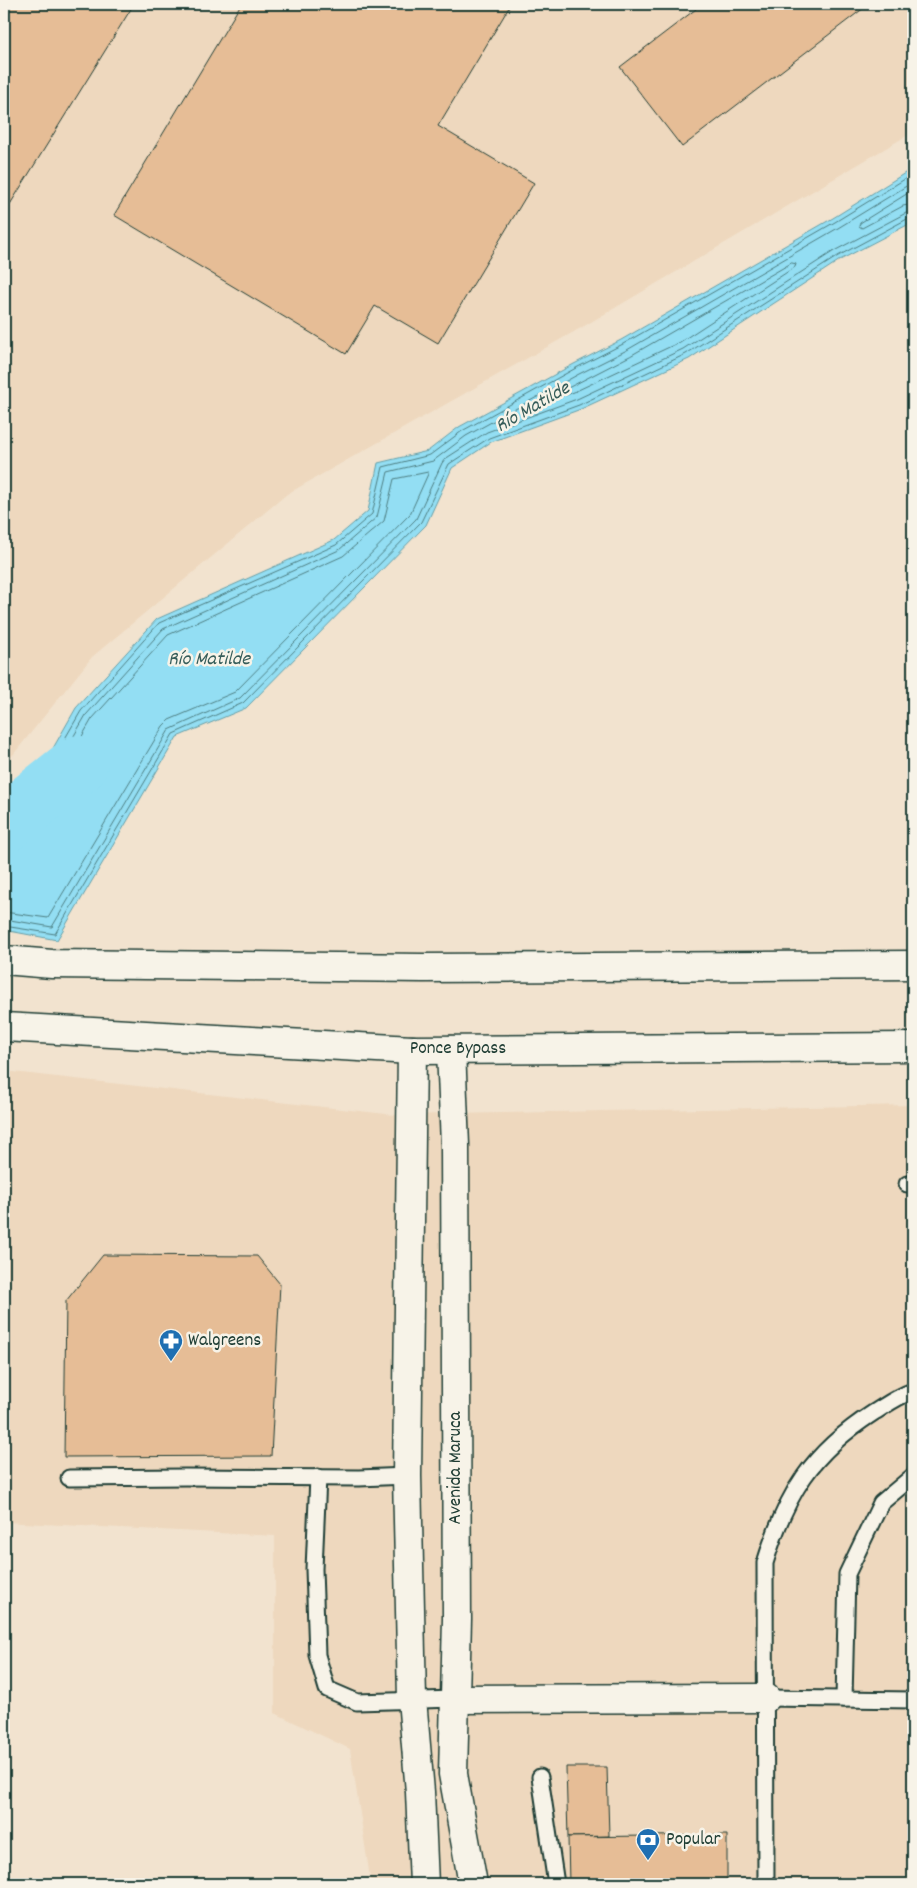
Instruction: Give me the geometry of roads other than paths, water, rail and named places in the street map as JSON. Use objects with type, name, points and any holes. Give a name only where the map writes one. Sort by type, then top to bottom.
[{"type":"main road","points":[[4,960],[52,964],[423,968],[913,965]]},
{"type":"main road","name":"Ponce Bypass","points":[[4,1027],[412,1050],[913,1047]]},
{"type":"main road","points":[[412,1050],[407,1476],[412,1700],[420,1792],[424,1884]]},
{"type":"main road","name":"Avenida Maruca","points":[[451,1050],[455,1145],[457,1619],[453,1774],[473,1884]]},
{"type":"main road","points":[[455,1699],[766,1698]]},
{"type":"lane","points":[[766,1884],[765,1563],[775,1530],[787,1505],[795,1489],[814,1461],[854,1425],[902,1395],[913,1391]]},
{"type":"lane","points":[[69,1478],[407,1476]]},
{"type":"lane","points":[[844,1699],[847,1574],[881,1503],[913,1476]]},
{"type":"lane","points":[[318,1478],[314,1569],[317,1655],[327,1689],[357,1702],[455,1699]]},
{"type":"lane","points":[[766,1698],[913,1700]]},
{"type":"lane","points":[[540,1777],[556,1884]]},
{"type":"water","name":"Río Matilde","points":[[913,168],[913,222],[840,260],[689,359],[581,409],[491,442],[452,468],[426,525],[246,708],[177,737],[57,940],[4,930],[4,834],[76,708],[157,619],[334,540],[368,511],[378,463],[428,451],[459,427],[621,340],[833,218]]},
{"type":"waterway","name":"Río Matilde","points":[[4,824],[78,765]]},
{"type":"place","name":"Walgreens","points":[[171,1362]]},
{"type":"place","name":"Popular","points":[[648,1861]]}]
